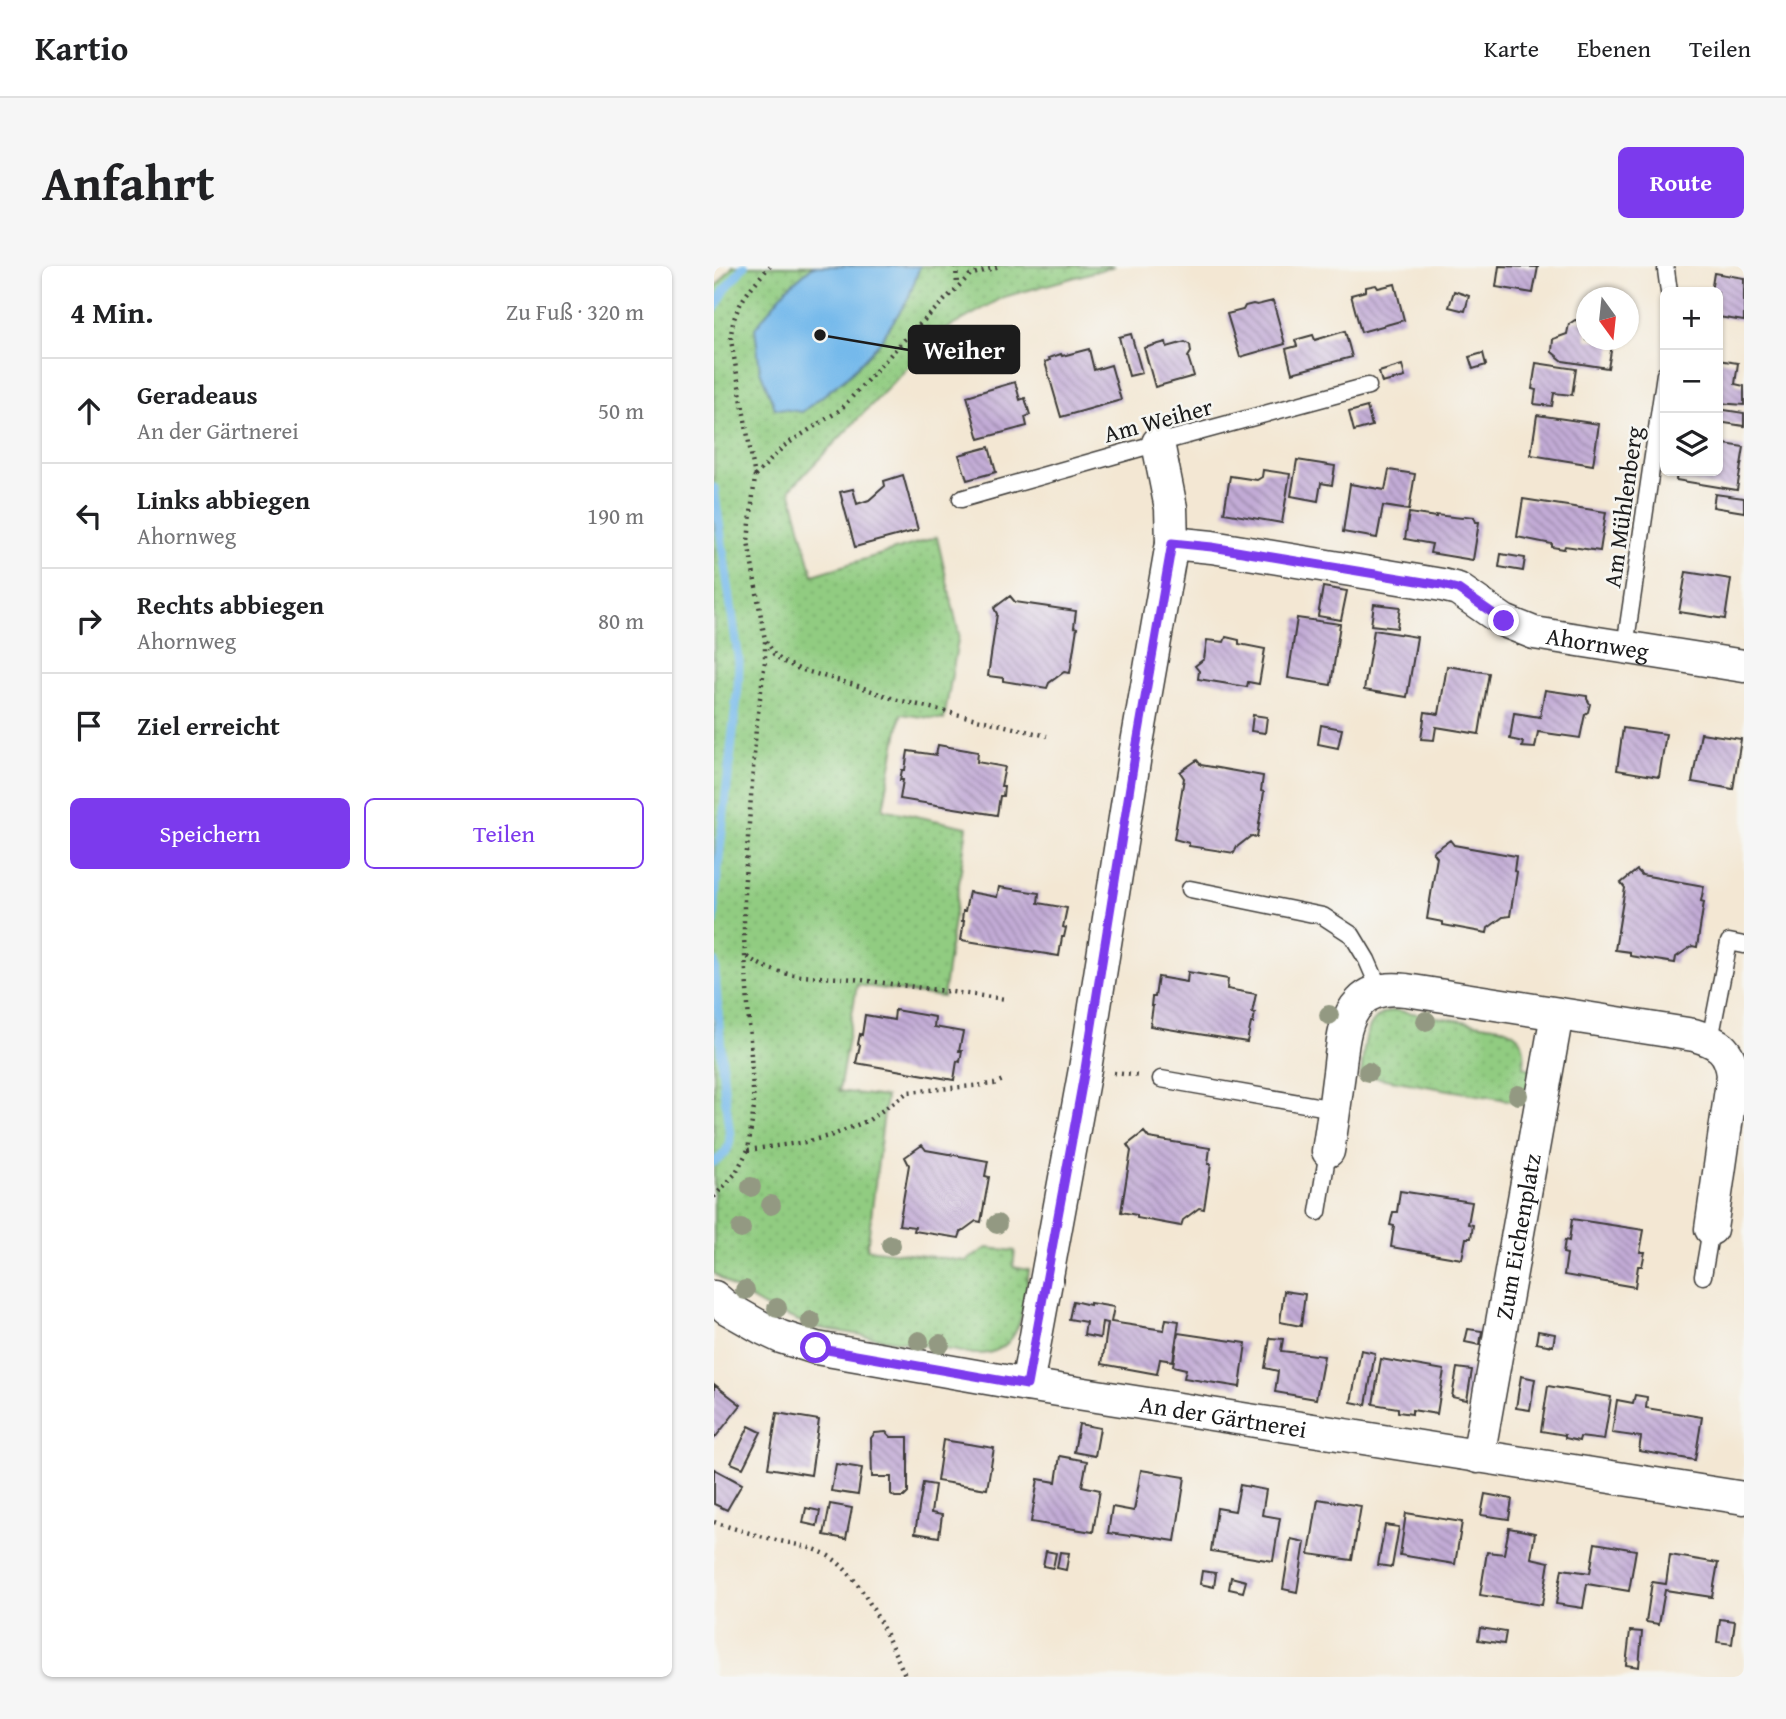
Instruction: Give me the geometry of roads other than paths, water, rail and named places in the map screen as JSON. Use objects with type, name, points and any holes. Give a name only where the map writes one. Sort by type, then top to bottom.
[{"type":"street","points":[[1027,1385],[1085,1069],[1172,543],[1171,508],[1158,443]]},
{"type":"street","name":"Ahornweg","points":[[1172,543],[1212,547],[1442,585],[1458,589],[1504,621],[1534,633],[1744,666]]},
{"type":"street","points":[[1328,1151],[1349,1020],[1360,1002],[1380,990],[1406,990],[1694,1035],[1710,1040],[1727,1052],[1733,1075],[1711,1230]]},
{"type":"street","name":"Zum Eichenplatz","points":[[1478,1457],[1557,1014]]},
{"type":"street","name":"An der Gärtnerei","points":[[714,1297],[727,1308],[780,1337],[816,1348],[1027,1385],[1744,1498]]},
{"type":"lane","points":[[1666,270],[1668,287]]},
{"type":"lane","name":"Am Weiher","points":[[961,499],[1368,386]]},
{"type":"lane","name":"Am Mühlenberg","points":[[1625,647],[1660,408]]},
{"type":"lane","points":[[1190,888],[1323,916],[1352,935],[1380,990]]},
{"type":"lane","points":[[1710,1040],[1729,942],[1744,945]]},
{"type":"lane","points":[[1161,1079],[1334,1109]]},
{"type":"lane","points":[[1318,1212],[1328,1151]]},
{"type":"lane","points":[[1703,1276],[1711,1230]]},
{"type":"water","points":[[813,266],[920,266],[908,299],[879,343],[848,376],[802,412],[775,408],[760,371],[755,328],[786,289]]},
{"type":"waterway","points":[[714,309],[726,288],[744,266]]},
{"type":"waterway","points":[[714,488],[739,662],[714,922]]},
{"type":"waterway","points":[[714,962],[730,1136],[726,1152],[714,1162]]},
{"type":"place","name":"Weiher","points":[[820,335]]}]
